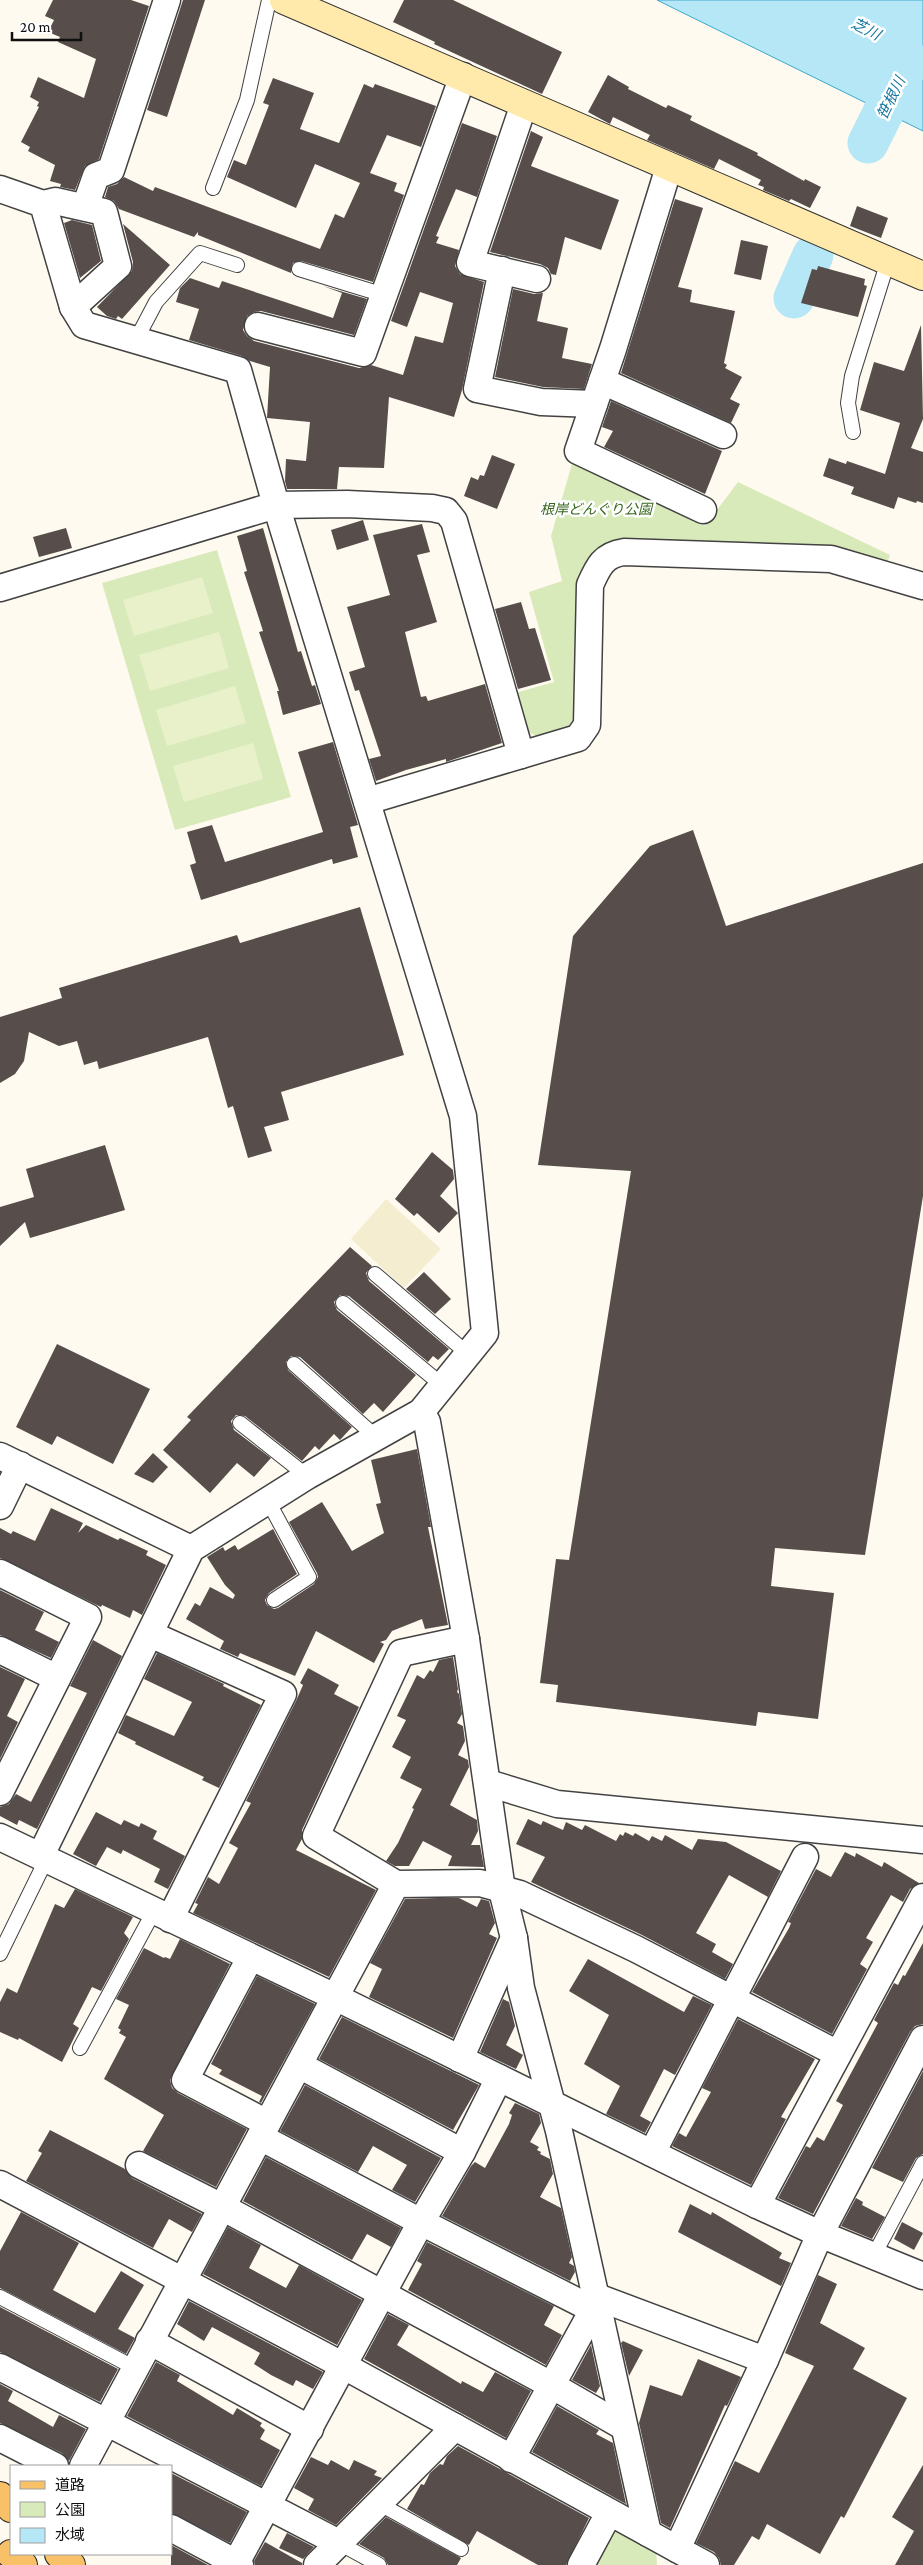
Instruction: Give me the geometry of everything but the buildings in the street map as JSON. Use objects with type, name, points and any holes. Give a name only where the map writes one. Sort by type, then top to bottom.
[{"type":"main road","points":[[0,2496],[10,2507]]},
{"type":"main road","points":[[0,2542],[10,2553]]},
{"type":"main road","points":[[12,2555],[23,2565]]},
{"type":"main road","points":[[60,2555],[71,2565]]},
{"type":"street","points":[[85,207],[96,176],[111,170],[167,0]]},
{"type":"street","points":[[284,0],[923,276]]},
{"type":"street","points":[[258,326],[363,353],[463,76]]},
{"type":"street","points":[[524,104],[470,263],[537,279]]},
{"type":"street","points":[[669,167],[578,451],[703,510]]},
{"type":"street","points":[[0,189],[43,204],[55,201],[104,212],[118,266],[73,306]]},
{"type":"street","points":[[43,204],[73,306],[84,325],[238,370],[276,505],[463,1116],[485,1333],[421,1412],[307,1476],[191,1549],[44,1856]]},
{"type":"street","points":[[502,270],[477,389],[541,402],[598,392],[722,435]]},
{"type":"street","points":[[0,588],[276,505],[347,504],[432,508],[446,511],[454,521],[521,755]]},
{"type":"street","points":[[367,801],[578,738],[587,725],[590,585],[598,567],[612,554],[624,552],[831,559],[923,586]]},
{"type":"street","points":[[421,1412],[427,1422],[466,1639],[502,1890],[514,1938],[521,1988],[552,2103],[648,2534]]},
{"type":"street","points":[[0,1506],[10,1460],[191,1549]]},
{"type":"street","points":[[0,1573],[88,1617],[0,1792]]},
{"type":"street","points":[[150,1634],[283,1694],[162,1915]]},
{"type":"street","points":[[466,1639],[401,1653],[316,1836],[396,1884],[480,1883],[520,1894],[636,1949],[732,2001],[838,2054]]},
{"type":"street","points":[[0,1650],[57,1678]]},
{"type":"street","points":[[488,1783],[556,1804],[923,1840]]},
{"type":"street","points":[[0,1837],[44,1856],[250,1958],[336,1997],[757,2205],[820,2234],[923,2276]]},
{"type":"street","points":[[652,2153],[732,2001],[805,1856]]},
{"type":"street","points":[[84,2465],[396,1884]]},
{"type":"street","points":[[757,2205],[923,1897]]},
{"type":"street","points":[[460,2059],[514,1938]]},
{"type":"street","points":[[250,1958],[185,2080],[263,2130],[421,2222],[597,2306],[766,2360]]},
{"type":"street","points":[[677,2549],[766,2360],[820,2234],[923,2039]]},
{"type":"street","points":[[299,2064],[462,2152]]},
{"type":"street","points":[[172,2529],[237,2564],[421,2222],[462,2152],[499,2078]]},
{"type":"street","points":[[139,2165],[222,2207],[551,2385],[624,2428]]},
{"type":"street","points":[[0,2184],[344,2366],[706,2565]]},
{"type":"street","points":[[511,2459],[597,2306]]},
{"type":"street","points":[[149,2341],[310,2429]]},
{"type":"street","points":[[0,2367],[338,2543]]},
{"type":"street","points":[[317,2565],[455,2428]]},
{"type":"street","points":[[0,2438],[53,2465]]},
{"type":"street","points":[[581,2565],[609,2513]]},
{"type":"lane","points":[[213,188],[247,100],[269,0]]},
{"type":"lane","points":[[136,340],[156,302],[200,254],[237,265]]},
{"type":"lane","points":[[853,432],[848,403],[852,376],[888,261]]},
{"type":"lane","points":[[299,269],[384,295]]},
{"type":"lane","points":[[375,1274],[468,1354]]},
{"type":"lane","points":[[343,1303],[442,1385]]},
{"type":"lane","points":[[294,1364],[376,1437]]},
{"type":"lane","points":[[240,1422],[307,1476]]},
{"type":"lane","points":[[268,1502],[309,1577],[274,1600]]},
{"type":"lane","points":[[0,1954],[44,1856]]},
{"type":"lane","points":[[80,2048],[162,1915]]},
{"type":"lane","points":[[874,2255],[923,2164]]},
{"type":"lane","points":[[0,2297],[135,2368]]},
{"type":"lane","points":[[378,2503],[461,2549]]},
{"type":"lane","points":[[338,2543],[379,2565]]},
{"type":"shaded area","points":[[386,1199],[441,1249],[404,1288],[351,1239]]},
{"type":"green space","name":"根岸どんぐり公園","points":[[574,457],[705,526],[738,482],[890,555],[887,563],[827,548],[613,541],[582,569],[576,717],[566,731],[541,738],[526,731],[515,693],[554,682],[529,592],[562,581],[551,536]]},
{"type":"green space","points":[[217,550],[291,797],[175,830],[102,583]]},
{"type":"green space","points":[[202,577],[213,613],[134,636],[123,600]]},
{"type":"green space","points":[[219,632],[229,668],[150,691],[139,655]]},
{"type":"green space","points":[[235,686],[246,723],[167,746],[156,710]]},
{"type":"green space","points":[[253,743],[263,779],[184,802],[173,766]]},
{"type":"green space","points":[[617,2527],[656,2546],[657,2565],[590,2565],[609,2529]]},
{"type":"water","name":"芝川","points":[[657,0],[923,0],[923,131],[669,6]]},
{"type":"waterway","name":"笹根川","points":[[868,143],[909,61]]},
{"type":"waterway","name":"笹根川","points":[[794,298],[813,255]]}]
